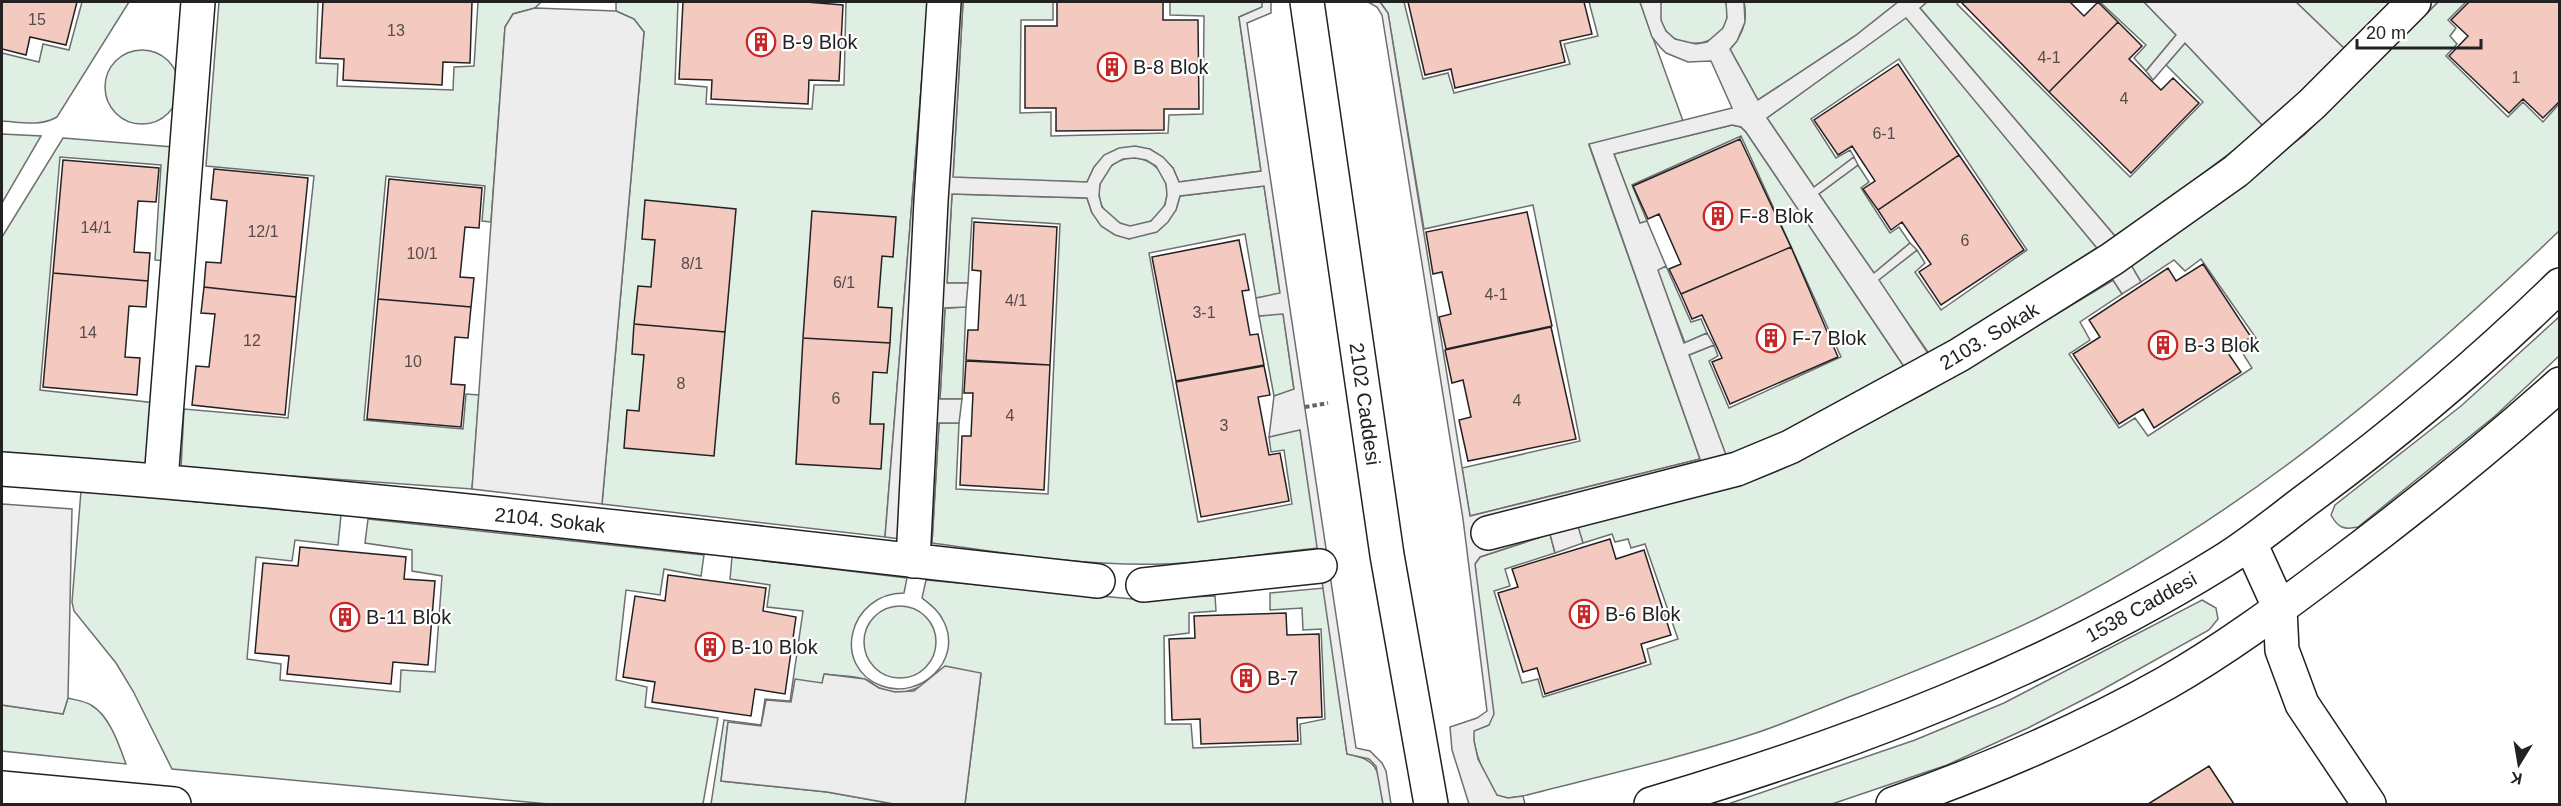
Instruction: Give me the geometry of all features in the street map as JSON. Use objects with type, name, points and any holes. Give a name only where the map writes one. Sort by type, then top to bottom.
[{"type":"street","points":[[161,480],[198,2]]},
{"type":"street","points":[[913,561],[931,201],[944,2]]},
{"type":"street","name":"2102 Caddesi","points":[[1307,2],[1387,555],[1431,804]]},
{"type":"street","name":"2103. Sokak","points":[[1488,533],[1737,469],[1790,447],[1959,355],[2112,260],[2236,171],[2312,104],[2414,2]]},
{"type":"street","name":"1538 Caddesi","points":[[1652,804],[1752,774],[1863,735],[1973,689],[2072,645],[2224,561],[2410,418],[2529,315],[2559,285]]},
{"type":"street","points":[[1893,804],[2012,758],[2099,718],[2168,682],[2280,609],[2445,483],[2559,384]]},
{"type":"street","name":"2104. Sokak","points":[[2,469],[161,480],[524,517],[1098,581]]},
{"type":"street","points":[[2250,543],[2280,609],[2283,651],[2302,704],[2369,804]]},
{"type":"street","points":[[1143,585],[1320,566]]},
{"type":"street","points":[[2,789],[174,804]]},
{"type":"green space","points":[[82,2],[129,2],[57,117],[37,123],[2,121],[2,53],[39,62],[43,44],[69,50]]},
{"type":"green space","points":[[219,2],[318,2],[316,63],[338,64],[337,86],[453,90],[454,67],[474,66],[478,2],[541,2],[535,8],[513,14],[505,27],[491,222],[482,221],[485,186],[386,176],[364,420],[463,429],[466,394],[479,395],[472,489],[181,468],[184,409],[288,418],[314,176],[206,166]]},
{"type":"green space","points":[[616,2],[678,2],[675,84],[707,87],[706,104],[812,109],[814,85],[844,85],[846,2],[928,2],[885,537],[602,504],[644,32],[634,19],[616,11]]},
{"type":"green space","points":[[963,2],[1053,2],[1053,20],[1021,20],[1020,113],[1051,112],[1051,136],[1168,133],[1169,115],[1203,114],[1204,16],[1170,15],[1170,2],[1262,2],[1263,7],[1239,17],[1261,171],[1179,182],[1173,168],[1150,149],[1094,167],[1087,182],[953,178]]},
{"type":"green space","points":[[1380,2],[1404,2],[1423,79],[1448,73],[1454,93],[1570,64],[1564,44],[1598,36],[1589,2],[1640,2],[1683,121],[1589,145],[1700,459],[1470,516],[1462,468],[1580,441],[1533,205],[1424,229],[1388,13]]},
{"type":"green space","points":[[1661,2],[1726,2],[1726,20],[1720,33],[1708,40],[1694,43],[1680,41],[1668,33],[1661,20]]},
{"type":"green space","points":[[1744,2],[1898,2],[1855,36],[1758,100],[1730,49],[1743,27]]},
{"type":"green space","points":[[1927,2],[1958,2],[1957,4],[2130,177],[2203,102],[2166,65],[2185,43],[2264,127],[2160,206],[2115,236],[1920,8]]},
{"type":"green space","points":[[2100,2],[2144,2],[2176,35],[2146,71],[2134,58],[2146,45]]},
{"type":"green space","points":[[2296,2],[2398,2],[2348,52]]},
{"type":"green space","points":[[2438,2],[2466,2],[2448,20],[2456,28],[2450,36],[2457,44],[2446,56],[2508,117],[2523,102],[2543,122],[2559,104],[2559,231],[2439,342],[2312,446],[2246,495],[2107,582],[2034,620],[1970,649],[1756,733],[1669,759],[1523,796],[1508,798],[1497,796],[1481,765],[1475,748],[1473,731],[1489,725],[1475,564],[1480,557],[1550,534],[1555,553],[1505,569],[1510,586],[1494,591],[1522,683],[1538,679],[1543,697],[1651,664],[1647,649],[1678,639],[1645,544],[1631,548],[1628,539],[1615,542],[1612,534],[1583,543],[1577,526],[1787,465],[1927,392],[2113,280],[2122,294],[2080,322],[2090,340],[2069,354],[2119,428],[2135,418],[2148,436],[2252,368],[2240,349],[2256,338],[2201,259],[2185,271],[2174,260],[2141,282],[2130,264],[2217,203],[2304,135]]},
{"type":"green space","points":[[1906,17],[2097,248],[1930,355],[1878,280],[1917,250],[1925,263],[1915,272],[1941,310],[2027,250],[1899,59],[1811,119],[1836,158],[1850,150],[1854,157],[1814,187],[1767,118]]},
{"type":"green space","points":[[135,50],[149,50],[163,56],[173,66],[179,80],[177,101],[163,118],[149,124],[135,124],[121,118],[111,108],[105,94],[105,80],[111,66],[121,56]]},
{"type":"green space","points":[[1732,125],[1741,127],[1746,132],[1905,368],[1807,425],[1726,456],[1689,355],[1714,345],[1718,356],[1709,361],[1729,408],[1841,357],[1741,136],[1632,185],[1647,221],[1640,224],[1614,154]]},
{"type":"green space","points":[[2,134],[41,136],[2,203]]},
{"type":"green space","points":[[63,138],[173,147],[168,261],[155,260],[161,165],[60,157],[40,390],[156,403],[152,459],[145,466],[2,453],[2,237]]},
{"type":"green space","points":[[1133,158],[1146,161],[1157,168],[1164,179],[1167,192],[1164,205],[1157,216],[1146,223],[1133,226],[1120,223],[1109,216],[1102,205],[1099,192],[1102,179],[1109,168],[1120,161]]},
{"type":"green space","points":[[1858,165],[1869,182],[1861,188],[1890,233],[1899,227],[1910,243],[1874,273],[1819,194]]},
{"type":"green space","points":[[1264,186],[1280,294],[1256,298],[1245,234],[1149,253],[1198,522],[1292,504],[1284,450],[1271,452],[1269,437],[1300,429],[1318,548],[1202,561],[1134,564],[1047,558],[932,543],[939,423],[959,423],[956,489],[1048,494],[1060,224],[972,218],[968,283],[947,283],[952,194],[1087,198],[1092,213],[1129,239],[1176,210],[1180,196]]},
{"type":"green space","points":[[1666,266],[1691,322],[1701,319],[1707,333],[1685,343],[1657,270]]},
{"type":"green space","points":[[966,307],[962,399],[940,399],[945,308]]},
{"type":"green space","points":[[1283,313],[1294,390],[1274,396],[1259,316]]},
{"type":"green space","points":[[2559,317],[2559,356],[2495,416],[2358,527],[2345,528],[2336,523],[2331,515],[2335,505],[2461,406]]},
{"type":"green space","points":[[81,491],[341,515],[338,545],[295,540],[292,561],[256,557],[247,659],[281,664],[280,680],[400,692],[401,670],[435,672],[442,576],[412,571],[412,550],[365,543],[368,519],[704,555],[701,576],[664,569],[660,595],[626,590],[616,680],[647,687],[645,707],[718,718],[703,804],[549,804],[172,769],[133,691],[116,663],[74,611],[72,602]]},
{"type":"green space","points":[[732,557],[907,578],[904,593],[885,596],[870,605],[859,617],[853,632],[852,648],[856,663],[866,677],[882,686],[896,689],[923,682],[934,674],[943,663],[948,650],[948,637],[944,622],[937,611],[922,598],[926,580],[1133,599],[1215,596],[1216,611],[1189,613],[1189,633],[1164,636],[1165,724],[1191,724],[1193,748],[1301,744],[1300,724],[1325,719],[1321,629],[1303,630],[1302,608],[1270,610],[1270,593],[1324,588],[1347,754],[1367,760],[1372,764],[1379,776],[1383,804],[965,804],[981,674],[945,667],[923,685],[898,692],[879,688],[862,678],[825,674],[822,683],[791,702],[761,726],[728,723],[721,781],[827,792],[894,804],[711,804],[724,720],[761,725],[765,699],[790,701],[803,611],[767,607],[770,585],[730,579]]},
{"type":"green space","points":[[2202,600],[2216,608],[2218,619],[2209,630],[2098,692],[2028,728],[1947,765],[1832,804],[1728,804],[1915,740],[2004,703]]},
{"type":"green space","points":[[893,606],[907,606],[926,616],[936,635],[936,649],[926,668],[907,678],[893,678],[874,668],[864,649],[864,635],[874,616]]},
{"type":"green space","points":[[68,698],[89,704],[104,716],[126,764],[2,751],[2,705],[63,714]]},
{"type":"shaded area","points":[[928,2],[963,2],[953,177],[1087,182],[1094,167],[1104,155],[1119,148],[1135,146],[1150,149],[1163,157],[1173,168],[1179,182],[1261,171],[1239,17],[1262,7],[1262,2],[1271,2],[1271,13],[1247,23],[1356,748],[1370,751],[1382,763],[1386,771],[1391,804],[1383,804],[1376,766],[1369,759],[1347,754],[1300,430],[1269,437],[1274,396],[1294,389],[1283,314],[1259,316],[1256,298],[1280,293],[1264,186],[1180,196],[1176,210],[1157,232],[1129,239],[1115,235],[1101,226],[1092,213],[1087,198],[952,194],[947,283],[968,283],[966,307],[945,308],[940,399],[962,399],[959,423],[939,423],[932,543],[885,537]],"holes":[[[1123,159],[1146,160],[1156,166],[1166,184],[1165,205],[1151,221],[1130,226],[1120,223],[1102,207],[1099,196],[1100,184],[1112,165]]]},
{"type":"shaded area","points":[[1368,2],[1380,2],[1388,13],[1470,516],[1700,459],[1589,144],[1732,108],[1711,61],[1688,62],[1666,53],[1652,37],[1640,2],[1661,2],[1661,20],[1666,31],[1675,39],[1696,44],[1707,42],[1723,28],[1727,18],[1726,2],[1744,2],[1745,22],[1737,41],[1730,49],[1758,100],[1855,36],[1898,2],[1927,2],[1920,8],[2115,236],[2221,163],[2264,127],[2185,43],[2153,80],[2146,71],[2176,35],[2144,2],[2296,2],[2348,52],[2398,2],[2438,2],[2304,135],[2217,203],[2131,265],[2141,282],[2122,294],[2113,280],[1927,392],[1787,465],[1578,526],[1583,543],[1555,553],[1550,534],[1480,557],[1475,564],[1494,714],[1489,725],[1474,731],[1474,741],[1478,759],[1497,795],[1508,798],[1523,796],[1525,804],[1469,804],[1452,750],[1450,727],[1477,718],[1487,711],[1463,519],[1382,15],[1377,7]],"holes":[[[1906,18],[2097,248],[1929,355],[1879,280],[1917,250],[1910,243],[1874,273],[1819,194],[1858,165],[1854,157],[1814,187],[1767,118]],[[1732,125],[1741,127],[1746,132],[1905,368],[1768,443],[1726,455],[1689,355],[1714,345],[1707,333],[1684,343],[1658,270],[1666,266],[1647,221],[1640,223],[1614,154]]]},
{"type":"shaded area","points":[[535,8],[616,11],[634,19],[644,32],[602,504],[472,489],[505,27],[513,14]]},
{"type":"shaded area","points":[[2,504],[72,509],[68,698],[63,714],[2,705]]},
{"type":"shaded area","points":[[945,666],[981,673],[965,804],[894,804],[827,792],[721,781],[728,722],[761,726],[766,700],[791,702],[795,679],[822,683],[824,674],[865,679],[879,688],[895,692],[914,691]]},
{"type":"building","points":[[2,2],[77,2],[66,45],[30,37],[26,55],[2,49]]},
{"type":"building","points":[[323,2],[472,2],[470,63],[443,62],[442,85],[343,80],[344,59],[320,58]]},
{"type":"building","name":"B-9 Blok","points":[[683,2],[806,2],[843,5],[839,81],[809,80],[808,104],[711,99],[712,80],[679,79]]},
{"type":"building","name":"B-8 Blok","points":[[1057,2],[1163,2],[1163,20],[1198,20],[1199,109],[1164,109],[1164,130],[1056,131],[1056,108],[1025,108],[1025,26],[1057,26]]},
{"type":"building","points":[[1408,2],[1584,2],[1592,34],[1560,41],[1565,62],[1455,88],[1451,69],[1425,75]]},
{"type":"building","points":[[1961,2],[2070,2],[2084,16],[2098,2],[2118,22],[2049,92]]},
{"type":"building","points":[[2469,2],[2560,2],[2560,101],[2543,118],[2523,99],[2509,113],[2449,56],[2468,36],[2451,20]]},
{"type":"building","points":[[2118,22],[2142,46],[2129,59],[2161,90],[2173,78],[2199,103],[2131,173],[2049,92]]},
{"type":"building","points":[[1898,64],[1959,155],[1878,210],[1863,189],[1875,181],[1852,146],[1838,155],[1814,120]]},
{"type":"building","name":"F-8 Blok","points":[[1740,139],[1791,247],[1681,294],[1669,269],[1681,264],[1659,214],[1648,219],[1633,186]]},
{"type":"building","points":[[1959,155],[2024,250],[1941,305],[1919,272],[1931,264],[1902,222],[1891,230],[1878,210]]},
{"type":"building","points":[[63,160],[159,168],[156,202],[138,201],[134,252],[150,253],[148,281],[53,273]]},
{"type":"building","points":[[214,169],[308,178],[296,297],[204,287],[206,262],[221,263],[227,201],[211,199]]},
{"type":"building","points":[[389,179],[482,188],[479,228],[465,227],[460,277],[474,278],[471,307],[378,299]]},
{"type":"building","points":[[645,200],[736,209],[725,332],[634,324],[638,286],[651,287],[655,240],[642,239]]},
{"type":"building","points":[[812,211],[896,217],[893,257],[882,256],[878,307],[892,308],[890,343],[803,338]]},
{"type":"building","points":[[1527,212],[1552,326],[1446,349],[1439,317],[1451,314],[1442,272],[1433,274],[1426,232]]},
{"type":"building","points":[[974,222],[1057,227],[1050,365],[966,360],[968,330],[978,330],[981,271],[972,270]]},
{"type":"building","points":[[1239,240],[1249,290],[1242,291],[1250,335],[1258,334],[1264,365],[1176,381],[1152,257]]},
{"type":"building","name":"F-7 Blok","points":[[1791,247],[1838,357],[1730,404],[1712,362],[1722,358],[1702,315],[1692,319],[1681,294]]},
{"type":"building","name":"B-3 Blok","points":[[2203,264],[2251,337],[2228,353],[2241,372],[2154,428],[2143,409],[2119,424],[2073,354],[2100,337],[2089,320],[2168,268],[2176,281]]},
{"type":"building","points":[[53,273],[148,281],[146,307],[129,306],[125,357],[140,358],[137,395],[43,387]]},
{"type":"building","points":[[204,287],[296,297],[285,415],[192,405],[196,366],[209,367],[215,314],[201,313]]},
{"type":"building","points":[[378,299],[471,307],[468,338],[455,337],[451,384],[465,385],[461,427],[367,419]]},
{"type":"building","points":[[634,324],[725,332],[714,456],[624,448],[627,410],[639,411],[644,355],[632,354]]},
{"type":"building","points":[[1551,327],[1576,439],[1468,461],[1459,420],[1471,417],[1463,380],[1452,383],[1445,350]]},
{"type":"building","points":[[803,338],[890,343],[887,373],[873,372],[870,424],[884,424],[881,469],[796,464]]},
{"type":"building","points":[[966,361],[1050,365],[1044,490],[960,485],[962,436],[971,436],[973,393],[964,393]]},
{"type":"building","points":[[1264,366],[1270,395],[1258,397],[1269,455],[1280,453],[1289,501],[1201,517],[1176,382]]},
{"type":"building","name":"B-6 Blok","points":[[1610,539],[1616,559],[1644,550],[1671,635],[1641,644],[1646,662],[1545,694],[1537,668],[1523,672],[1498,593],[1518,587],[1512,569]]},
{"type":"building","name":"B-11 Blok","points":[[300,547],[406,557],[404,579],[435,581],[428,665],[393,662],[391,684],[287,674],[289,656],[255,653],[263,563],[298,566]]},
{"type":"building","name":"B-10 Blok","points":[[668,575],[766,588],[763,611],[796,617],[785,694],[755,689],[751,716],[652,702],[655,682],[623,677],[635,596],[665,601]]},
{"type":"building","name":"B-7","points":[[1286,613],[1287,635],[1319,634],[1322,717],[1297,718],[1298,741],[1201,744],[1200,719],[1172,720],[1169,639],[1195,638],[1194,616]]},
{"type":"building","points":[[2209,766],[2234,804],[2148,804]]},
{"type":"place","name":"B-9 Blok","points":[[761,42]]},
{"type":"place","name":"B-8 Blok","points":[[1112,67]]},
{"type":"place","name":"F-8 Blok","points":[[1718,216]]},
{"type":"place","name":"F-7 Blok","points":[[1771,338]]},
{"type":"place","name":"B-3 Blok","points":[[2163,345]]},
{"type":"place","name":"B-6 Blok","points":[[1584,614]]},
{"type":"place","name":"B-11 Blok","points":[[345,617]]},
{"type":"place","name":"B-10 Blok","points":[[710,647]]},
{"type":"place","name":"B-7","points":[[1246,678]]}]
